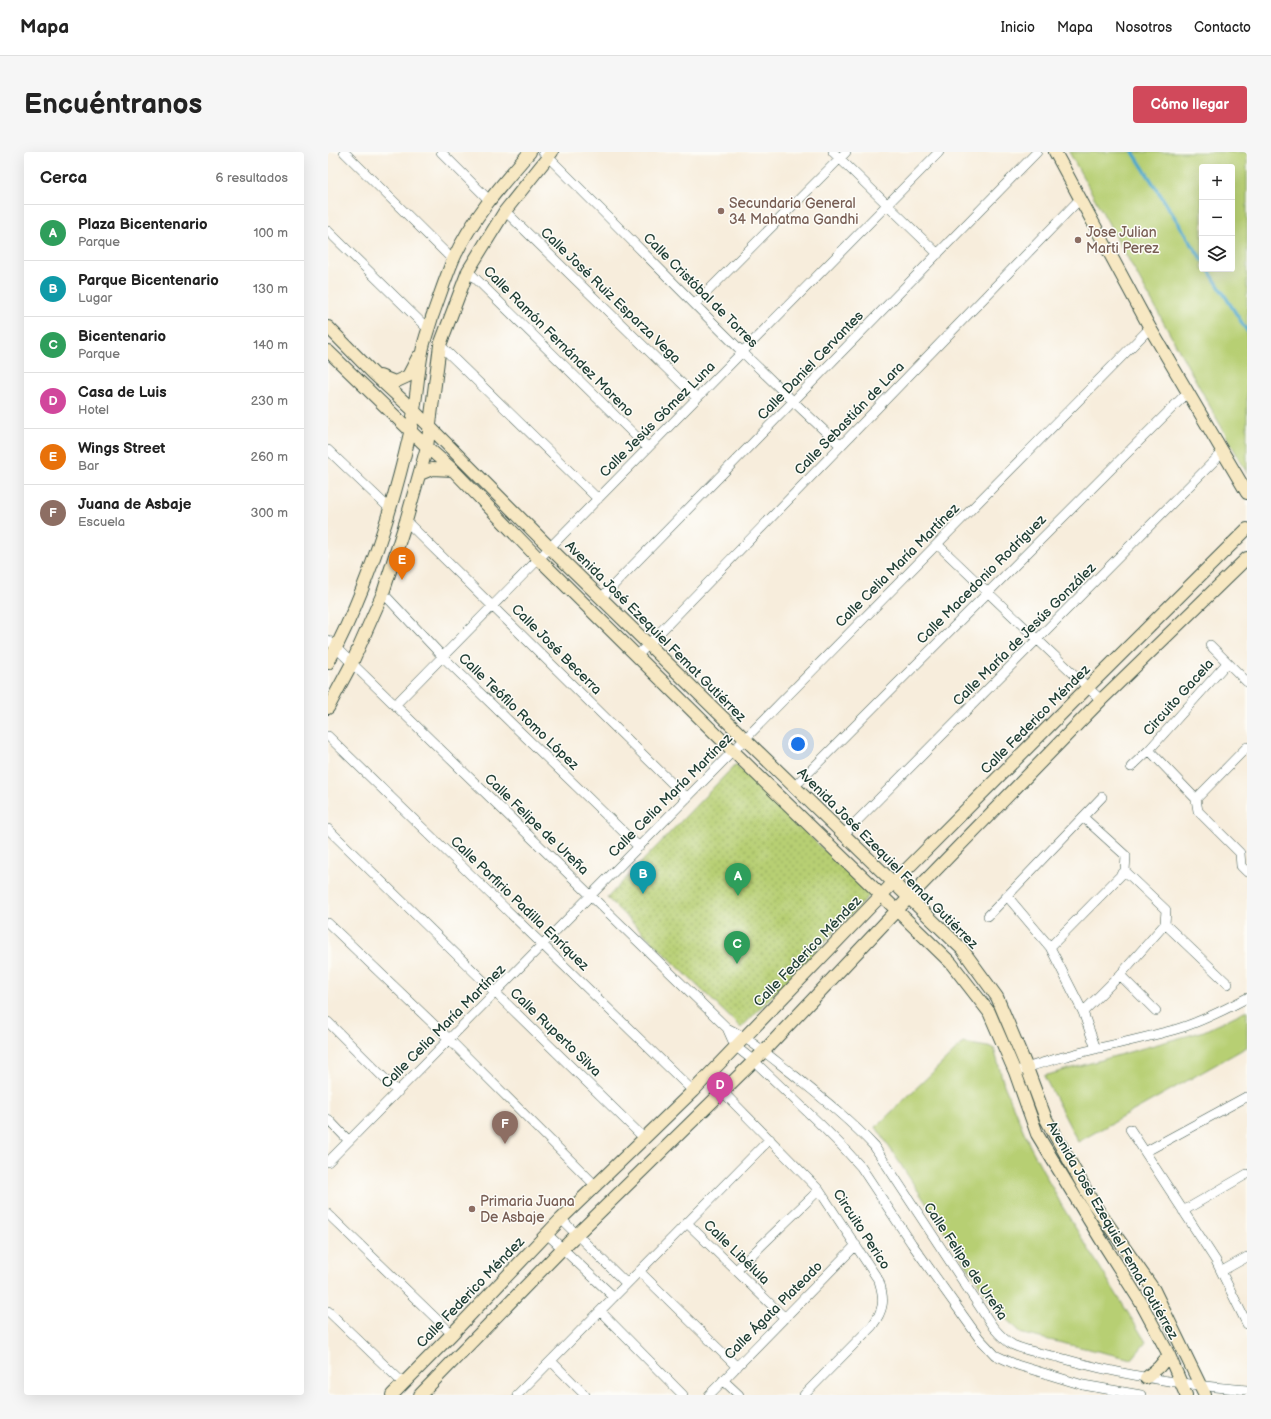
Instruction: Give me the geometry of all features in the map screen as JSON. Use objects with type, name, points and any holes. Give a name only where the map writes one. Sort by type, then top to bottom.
[{"type":"street","points":[[344,152],[453,260]]},
{"type":"street","points":[[441,152],[489,200]]},
{"type":"street","points":[[328,663],[332,644],[366,583],[400,474],[414,411],[422,351],[428,329],[453,260],[466,236],[489,200],[530,152]]},
{"type":"street","name":"Calle Jesús Gómez Luna","points":[[395,705],[939,152]]},
{"type":"street","name":"Calle Daniel Cervantes","points":[[602,597],[1037,152]]},
{"type":"street","points":[[1055,152],[1150,328],[1247,493]]},
{"type":"street","points":[[328,708],[352,663],[383,593],[406,521],[427,447],[440,345],[468,271],[505,211],[548,153]]},
{"type":"street","name":"Calle Cristóbal de Torres","points":[[548,153],[742,352],[841,446]]},
{"type":"street","points":[[695,304],[840,154],[938,254]]},
{"type":"street","name":"Calle Sebastián de Lara","points":[[637,656],[1080,199]]},
{"type":"street","name":"Calle José Ruiz Esparza Vega","points":[[505,211],[697,398]]},
{"type":"street","points":[[328,231],[428,329]]},
{"type":"street","name":"Calle Ramón Fernández Moreno","points":[[468,271],[648,448]]},
{"type":"street","name":"Avenida José Ezequiel Femat Gutiérrez","points":[[328,327],[550,548],[962,949],[998,997],[1046,1119],[1093,1203],[1154,1290],[1203,1391]]},
{"type":"street","name":"Calle Celia María Martínez","points":[[328,1162],[1150,328]]},
{"type":"street","points":[[328,351],[340,339]]},
{"type":"street","points":[[440,345],[598,499]]},
{"type":"street","name":"Avenida José Ezequiel Femat Gutiérrez","points":[[328,351],[410,431],[453,470],[539,559],[733,751],[898,909],[951,963],[988,1012],[1015,1072],[1038,1134],[1100,1238],[1140,1301],[1169,1355],[1186,1395]]},
{"type":"street","points":[[373,373],[395,382],[408,376],[422,351]]},
{"type":"street","name":"Calle Macedonio Rodríguez","points":[[795,786],[1188,392]]},
{"type":"street","points":[[328,450],[389,508]]},
{"type":"street","name":"Calle María de Jesús González","points":[[844,834],[1222,452]]},
{"type":"street","points":[[420,474],[432,469],[453,470]]},
{"type":"street","name":"Calle José Becerra","points":[[406,521],[687,798]]},
{"type":"street","name":"Calle Federico Méndez","points":[[392,1395],[561,1219],[693,1090],[894,882],[1247,529]]},
{"type":"street","points":[[937,544],[1101,700]]},
{"type":"street","points":[[420,1395],[562,1249],[764,1051],[898,909],[1101,700],[1247,558]]},
{"type":"street","name":"Calle Teófilo Romo López","points":[[383,593],[443,656],[639,847]]},
{"type":"street","name":"Calle Felipe de Ureña","points":[[332,644],[727,1028],[745,1037],[764,1051],[826,1101],[863,1134],[874,1146],[992,1327],[1003,1338],[1014,1345],[1086,1365],[1146,1378],[1181,1383],[1203,1391],[1247,1390]]},
{"type":"street","name":"Circuito Gacela","points":[[1210,645],[1247,682]]},
{"type":"street","name":"Circuito Gacela","points":[[1131,768],[1227,663]]},
{"type":"street","name":"Calle Porfirio Padilla Enríquez","points":[[328,736],[693,1090]]},
{"type":"street","points":[[1196,799],[1247,747]]},
{"type":"street","name":"Circuito Gacela","points":[[1149,750],[1196,799],[1198,811],[1240,852],[1241,866],[1247,872]]},
{"type":"street","points":[[988,916],[1102,797]]},
{"type":"street","points":[[1050,947],[1125,871],[1126,856],[1084,817]]},
{"type":"street","name":"Calle Ruperto Silva","points":[[328,829],[644,1138]]},
{"type":"street","points":[[1240,852],[1247,845]]},
{"type":"street","points":[[1082,1012],[1120,975],[1165,924],[1166,910],[1125,871]]},
{"type":"street","points":[[1007,896],[1050,947],[1082,1012],[1096,1049]]},
{"type":"street","points":[[328,923],[449,1039],[596,1186]]},
{"type":"street","points":[[1165,924],[1228,984]]},
{"type":"street","points":[[1120,975],[1156,1011]]},
{"type":"street","points":[[1015,1072],[1096,1049],[1182,1028],[1220,1012],[1247,998]]},
{"type":"street","points":[[328,1022],[398,1092]]},
{"type":"street","name":"Calle Felipe de Ureña","points":[[727,1028],[735,1046],[754,1061],[841,1145],[860,1167],[974,1332],[995,1355],[1017,1365],[1083,1385],[1141,1395]]},
{"type":"street","name":"Circuito Perico","points":[[723,1092],[819,1190],[879,1281],[883,1292],[883,1303],[880,1315],[872,1326],[804,1395]]},
{"type":"street","points":[[1145,1152],[1246,1097],[1247,1098]]},
{"type":"street","points":[[328,1119],[350,1141]]},
{"type":"street","points":[[1130,1129],[1216,1261],[1247,1324]]},
{"type":"street","points":[[517,1395],[626,1283],[640,1271],[770,1139]]},
{"type":"street","points":[[1183,1211],[1247,1174]]},
{"type":"street","points":[[736,1270],[819,1190]]},
{"type":"street","points":[[328,1214],[452,1334]]},
{"type":"street","points":[[561,1219],[626,1283]]},
{"type":"street","name":"Calle Libélula","points":[[687,1223],[785,1318]]},
{"type":"street","points":[[547,1234],[614,1297]]},
{"type":"street","name":"Calle Ágata Plateado","points":[[710,1395],[856,1245]]},
{"type":"street","points":[[1222,1271],[1247,1257]]},
{"type":"street","points":[[640,1271],[737,1367]]},
{"type":"street","points":[[328,1311],[403,1383]]},
{"type":"street","points":[[600,1311],[684,1395]]},
{"type":"street","points":[[1146,1378],[1159,1367],[1169,1355]]},
{"type":"street","points":[[551,1361],[585,1395]]},
{"type":"street","points":[[723,1380],[739,1395]]},
{"type":"green space","points":[[1069,152],[1247,152],[1247,473]]},
{"type":"green space","points":[[736,764],[870,895],[741,1028],[607,898]]},
{"type":"green space","points":[[1247,1010],[1247,1047],[1078,1142],[1044,1076],[1204,1031]]},
{"type":"green space","points":[[963,1043],[994,1048],[1004,1085],[1030,1146],[1062,1206],[1146,1342],[1132,1359],[1023,1334],[997,1311],[876,1127]]},
{"type":"waterway","points":[[1133,152],[1199,255]]},
{"type":"waterway","points":[[1210,272],[1247,331]]},
{"type":"place","name":"Secundaria General 34 Mahatma Gandhi","points":[[721,211]]},
{"type":"place","name":"Jose Julian Marti Perez","points":[[1078,240]]},
{"type":"place","name":"Wings Street","points":[[402,580]]},
{"type":"place","name":"Parque Bicentenario","points":[[643,894]]},
{"type":"place","name":"Plaza Bicentenario","points":[[738,896]]},
{"type":"place","name":"Bicentenario","points":[[737,964]]},
{"type":"place","name":"Casa de Luis","points":[[720,1105]]},
{"type":"place","name":"Juana de Asbaje","points":[[505,1144]]},
{"type":"place","name":"Primaria Juana De Asbaje","points":[[472,1209]]}]
